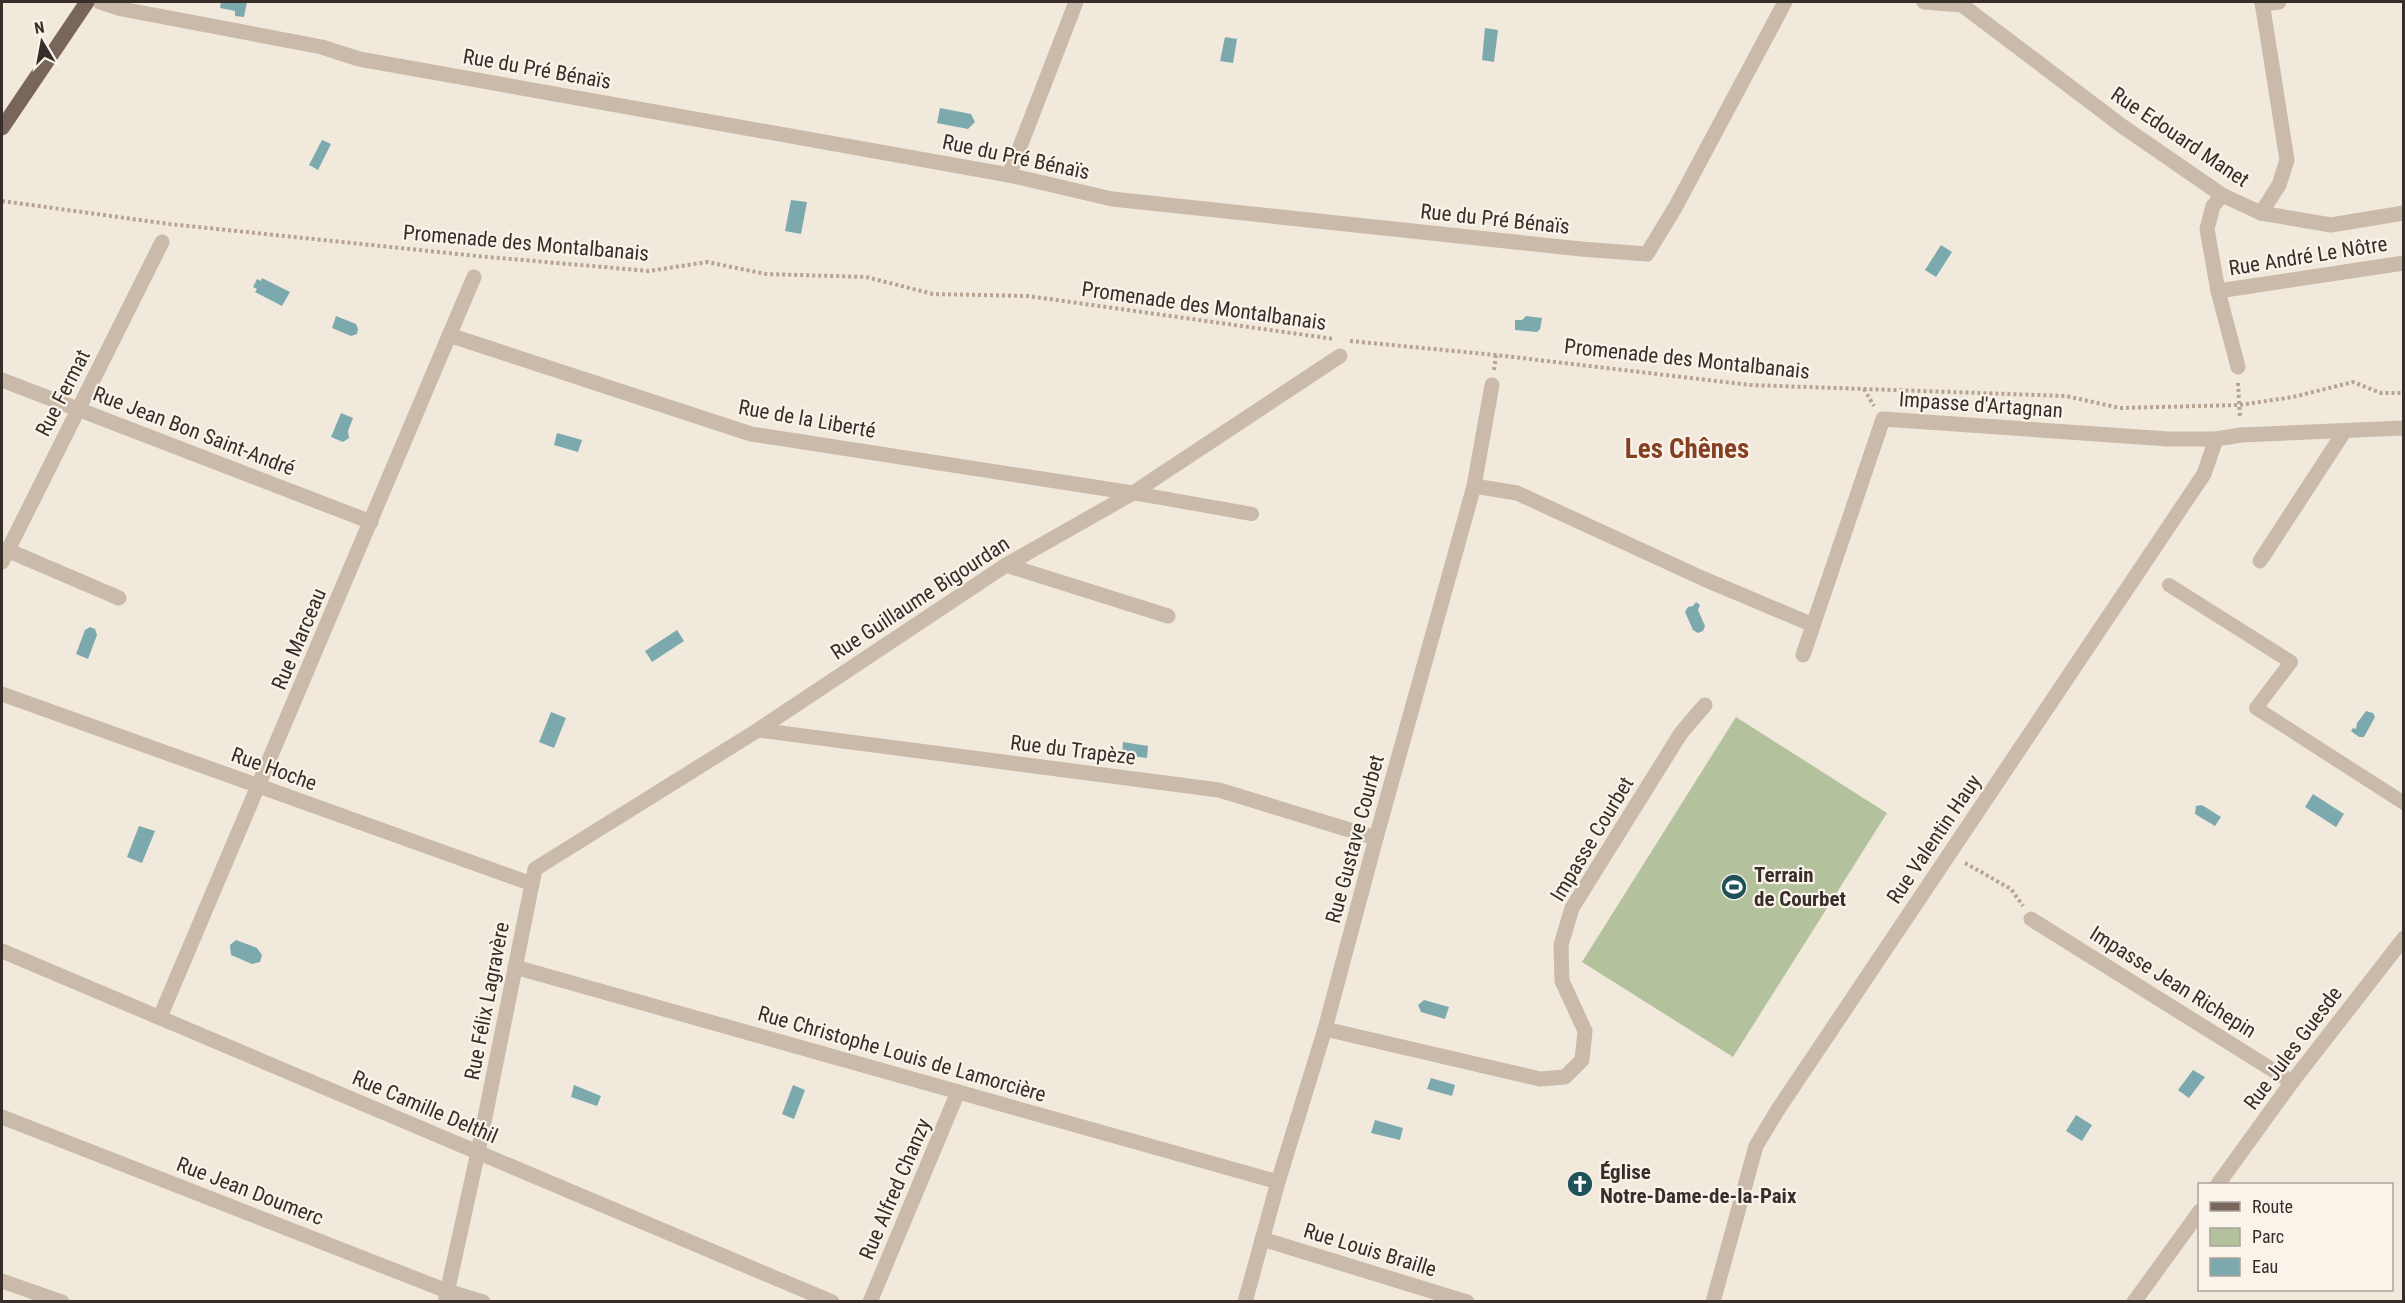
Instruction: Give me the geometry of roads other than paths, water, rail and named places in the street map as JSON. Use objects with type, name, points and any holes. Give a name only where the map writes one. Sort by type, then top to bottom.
[{"type":"main road","points":[[2,128],[87,2]]},
{"type":"street","name":"Rue du Pré Bénaïs","points":[[100,2],[122,9],[322,47],[359,59],[1009,175],[1112,199],[1557,247],[1647,254],[1688,185],[1785,2]]},
{"type":"street","points":[[1009,175],[1076,2]]},
{"type":"street","points":[[1924,2],[1963,3]]},
{"type":"street","points":[[2261,213],[2279,185],[2287,160],[2262,3],[2279,2]]},
{"type":"street","name":"Rue Edouard Manet","points":[[1963,3],[2122,126],[2222,195],[2261,213],[2331,225],[2403,213]]},
{"type":"street","points":[[2222,195],[2213,206],[2207,229],[2218,291],[2238,367]]},
{"type":"street","name":"Rue Fermat","points":[[4,556],[162,242]]},
{"type":"street","name":"Rue André Le Nôtre","points":[[2218,291],[2403,263]]},
{"type":"street","name":"Rue Marceau","points":[[160,1017],[474,277]]},
{"type":"street","name":"Rue de la Liberté","points":[[449,335],[751,434],[1133,492]]},
{"type":"street","name":"Rue Guillaume Bigourdan","points":[[532,884],[535,869],[758,730],[1006,565],[1133,492],[1340,356]]},
{"type":"street","name":"Rue Jean Bon Saint-André","points":[[2,380],[371,522]]},
{"type":"street","name":"Rue Gustave Courbet","points":[[1245,1302],[1278,1182],[1326,1029],[1376,838],[1474,486],[1492,385]]},
{"type":"street","name":"Impasse d'Artagnan","points":[[1803,655],[1883,419],[2157,439],[2216,439]]},
{"type":"street","points":[[2216,439],[2241,435],[2403,428]]},
{"type":"street","points":[[2260,561],[2344,432]]},
{"type":"street","name":"Rue Valentin Hauy","points":[[1713,1302],[1756,1146],[1777,1111],[2204,474],[2216,439]]},
{"type":"street","points":[[1474,486],[1517,493],[1704,579],[1813,625]]},
{"type":"street","points":[[4,556],[118,598]]},
{"type":"street","points":[[1006,565],[1168,616]]},
{"type":"street","name":"Rue Hoche","points":[[2,694],[532,884]]},
{"type":"street","name":"Impasse Courbet","points":[[1326,1029],[1540,1079],[1565,1077],[1582,1060],[1585,1031],[1562,981],[1561,945],[1572,908],[1681,733],[1705,705]]},
{"type":"street","name":"Rue du Trapèze","points":[[758,730],[1219,790],[1376,838]]},
{"type":"street","name":"Rue Félix Lagravère","points":[[446,1296],[478,1152],[532,884]]},
{"type":"street","name":"Impasse Jean Richepin","points":[[2031,919],[2292,1082]]},
{"type":"street","name":"Rue Jules Guesde","points":[[2219,1183],[2292,1082],[2403,938]]},
{"type":"street","name":"Rue Camille Delthil","points":[[2,951],[832,1302]]},
{"type":"street","name":"Rue Christophe Louis de Lamorcière","points":[[515,967],[1278,1182]]},
{"type":"street","name":"Rue Alfred Chanzy","points":[[870,1302],[958,1092]]},
{"type":"street","name":"Rue Jean Doumerc","points":[[2,1117],[446,1296],[483,1302]]},
{"type":"street","points":[[2134,1302],[2198,1212]]},
{"type":"street","name":"Rue Louis Braille","points":[[1262,1239],[1467,1302]]},
{"type":"street","points":[[2,1281],[62,1302]]},
{"type":"lane","points":[[1133,492],[1252,514]]},
{"type":"lane","points":[[2169,585],[2290,662],[2256,708],[2403,803]]},
{"type":"water","points":[[221,2],[247,2],[244,17],[235,16],[235,11],[220,8]]},
{"type":"water","points":[[1485,28],[1498,30],[1494,62],[1482,60]]},
{"type":"water","points":[[1225,37],[1237,39],[1233,63],[1220,61]]},
{"type":"water","points":[[940,108],[971,114],[975,122],[968,129],[937,123]]},
{"type":"water","points":[[322,140],[331,144],[318,170],[309,165]]},
{"type":"water","points":[[791,200],[807,202],[801,234],[785,231]]},
{"type":"water","points":[[1941,245],[1952,252],[1936,277],[1925,270]]},
{"type":"water","points":[[262,278],[290,292],[282,306],[255,292],[257,289],[253,287],[257,279],[261,281]]},
{"type":"water","points":[[336,316],[356,324],[357,334],[351,336],[332,328]]},
{"type":"water","points":[[1526,316],[1542,318],[1540,329],[1537,332],[1515,330],[1515,320],[1522,320]]},
{"type":"water","points":[[341,413],[353,418],[348,431],[349,438],[343,442],[331,437]]},
{"type":"water","points":[[557,433],[582,440],[578,452],[554,445]]},
{"type":"water","points":[[1696,602],[1700,605],[1698,610],[1705,626],[1703,631],[1698,633],[1693,630],[1685,612]]},
{"type":"water","points":[[90,627],[95,629],[97,635],[88,659],[76,654],[85,630]]},
{"type":"water","points":[[677,630],[684,641],[652,662],[645,651]]},
{"type":"water","points":[[2366,711],[2373,713],[2375,717],[2364,737],[2359,737],[2351,731],[2353,728],[2356,729],[2357,723]]},
{"type":"water","points":[[551,712],[566,718],[554,748],[539,742]]},
{"type":"water","points":[[1123,742],[1148,746],[1147,758],[1122,755]]},
{"type":"water","points":[[2313,794],[2344,814],[2336,827],[2305,807]]},
{"type":"water","points":[[2202,805],[2221,817],[2215,826],[2195,814],[2196,806]]},
{"type":"water","points":[[139,826],[155,831],[142,863],[127,857]]},
{"type":"water","points":[[236,940],[257,948],[262,955],[260,962],[252,964],[231,955],[230,945]]},
{"type":"water","points":[[1424,1000],[1449,1007],[1445,1019],[1421,1012],[1418,1005]]},
{"type":"water","points":[[2193,1070],[2205,1077],[2189,1098],[2178,1090]]},
{"type":"water","points":[[1431,1078],[1455,1085],[1452,1096],[1427,1089]]},
{"type":"water","points":[[574,1085],[601,1096],[597,1106],[571,1097]]},
{"type":"water","points":[[793,1085],[805,1090],[794,1119],[782,1114]]},
{"type":"water","points":[[2076,1115],[2092,1125],[2082,1141],[2066,1131]]},
{"type":"water","points":[[1375,1120],[1403,1128],[1400,1140],[1371,1133]]},
{"type":"place","name":"Terrain de Courbet","points":[[1734,887]]},
{"type":"place","name":"Église Notre-Dame-de-la-Paix","points":[[1580,1184]]},
{"type":"district","name":"Les Chênes","points":[[1687,449]]}]
